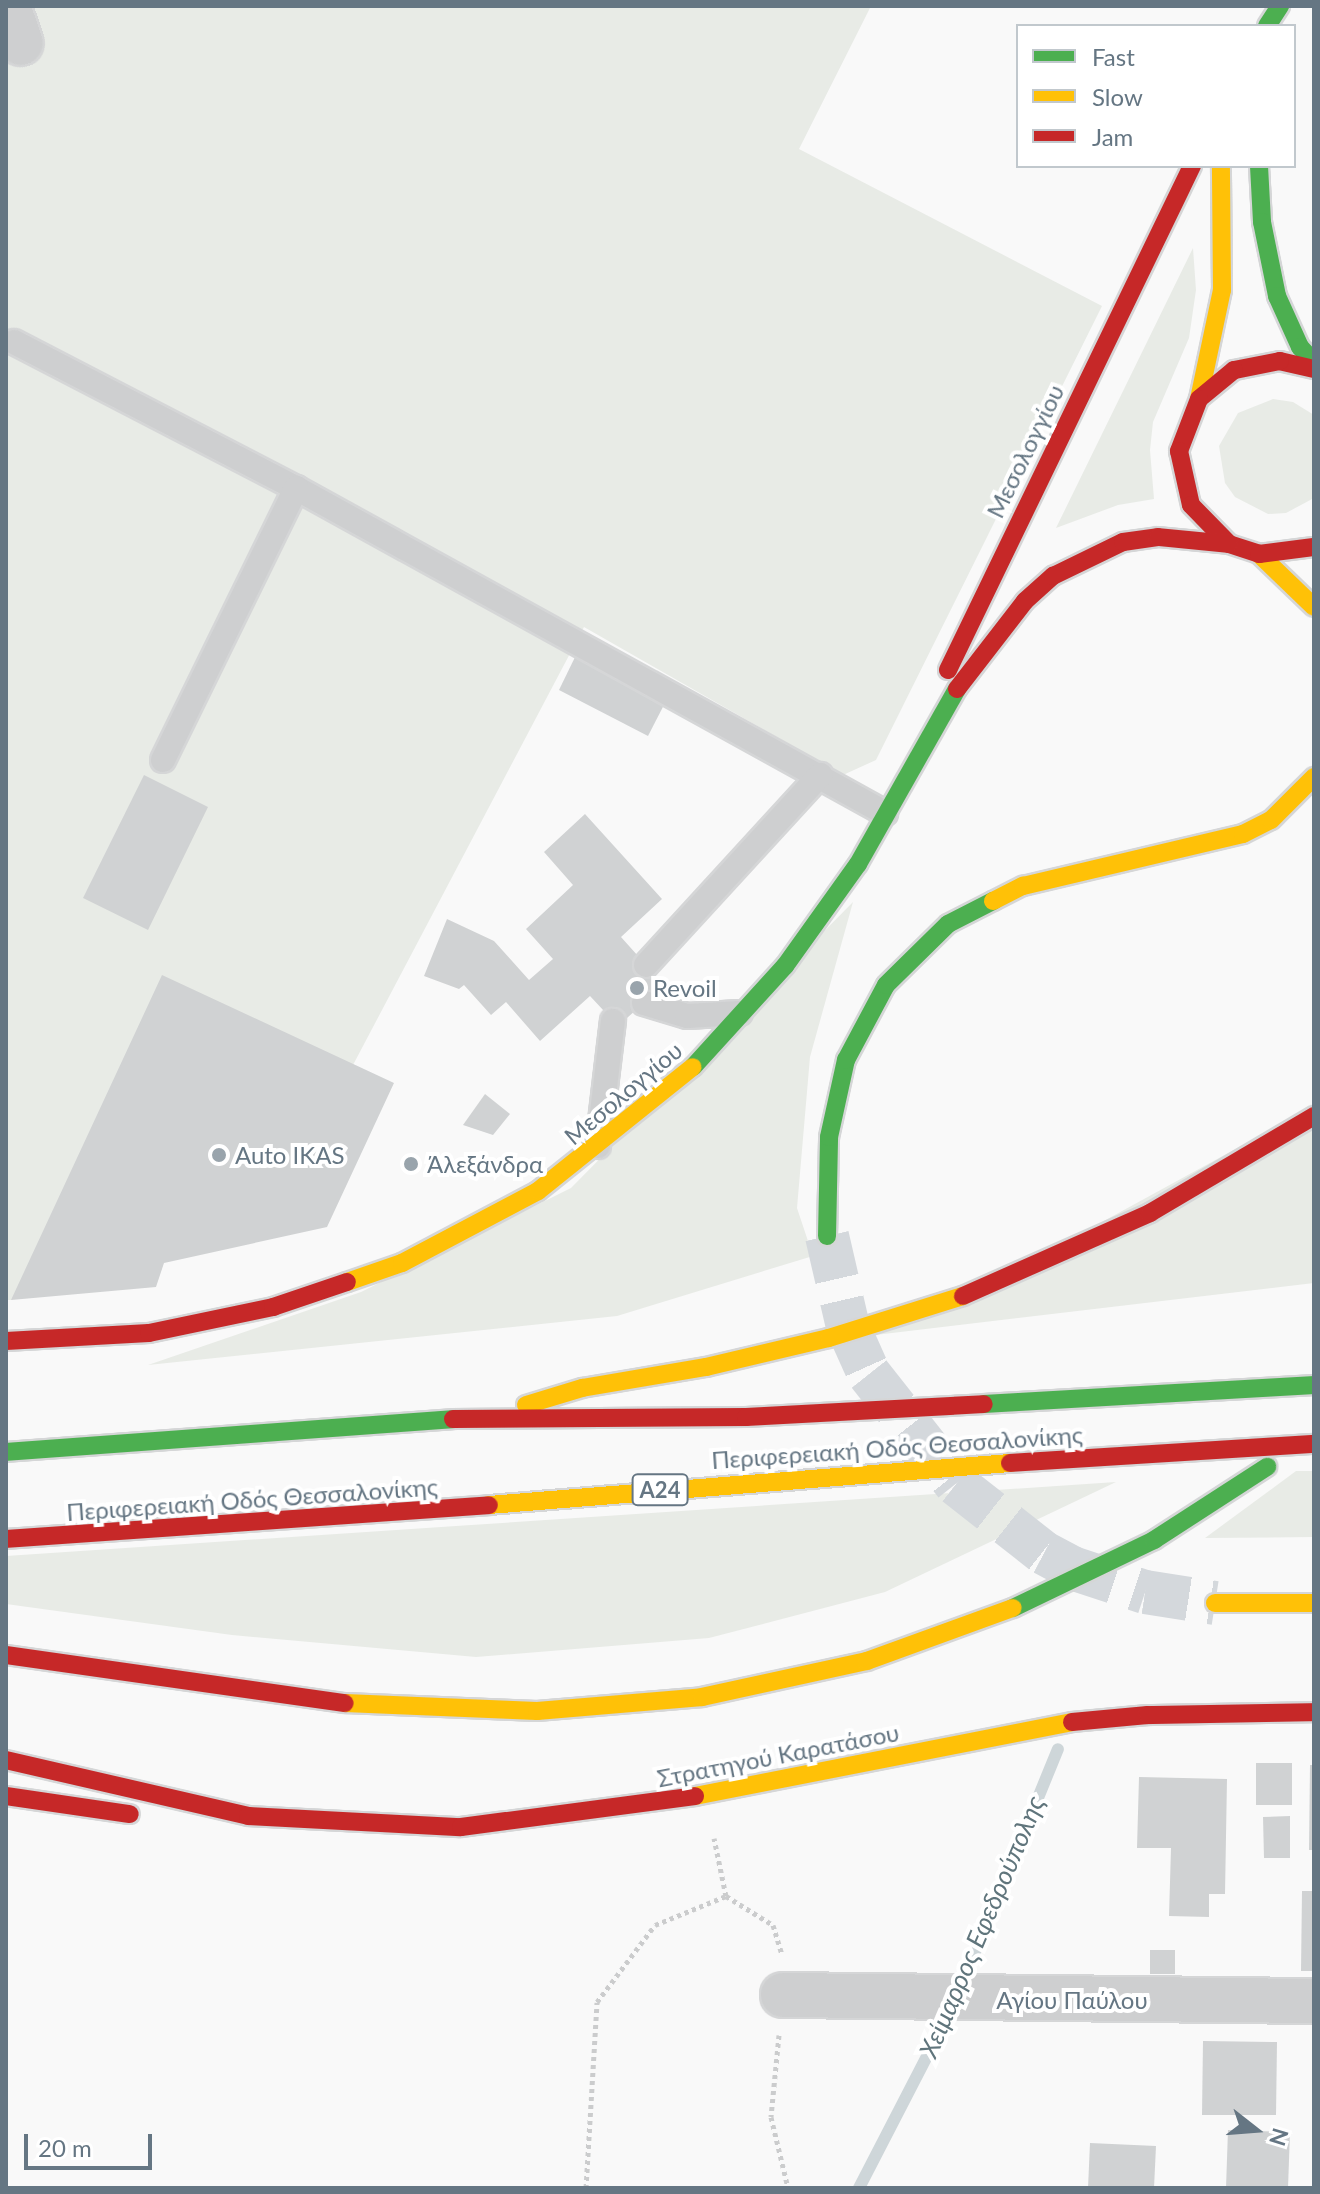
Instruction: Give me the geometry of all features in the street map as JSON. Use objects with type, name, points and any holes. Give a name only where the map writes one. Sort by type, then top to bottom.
[{"type":"main road","points":[[1268,24],[1282,6]]},
{"type":"main road","name":"Μεσολογγίου","points":[[6,1341],[149,1333],[313,1296],[444,1244],[538,1191],[597,1149],[747,1012],[823,917],[885,813],[911,762],[963,632],[1191,168]]},
{"type":"main road","points":[[1221,168],[1222,290],[1199,399],[1182,437],[1181,478],[1191,505],[1229,544],[1259,554],[1314,607]]},
{"type":"main road","points":[[1259,168],[1262,222],[1277,296],[1300,347],[1314,362]]},
{"type":"main road","points":[[1199,399],[1234,370],[1257,363],[1280,361],[1314,369]]},
{"type":"main road","name":"Μεσολογγίου","points":[[911,762],[990,641],[1053,576],[1123,542],[1158,537],[1229,544]]},
{"type":"main road","points":[[1259,554],[1314,547]]},
{"type":"main road","points":[[827,1236],[829,1137],[846,1060],[886,985],[919,951],[948,924],[1023,886],[1243,834],[1294,802],[1314,777]]},
{"type":"main road","points":[[489,1416],[582,1388],[706,1367],[829,1338],[965,1295],[1150,1213],[1314,1116]]},
{"type":"main road","name":"Περιφερειακή Οδός Θεσσαλονίκης","points":[[6,1452],[489,1416],[746,1417],[1314,1385]]},
{"type":"main road","name":"Περιφερειακή Οδός Θεσσαλονίκης","points":[[6,1539],[348,1518],[883,1471],[1314,1444]]},
{"type":"main road","points":[[6,1655],[383,1708],[537,1711],[702,1697],[867,1661],[1022,1605],[1154,1540],[1267,1467]]},
{"type":"main road","points":[[1215,1603],[1314,1603]]},
{"type":"main road","name":"Στρατηγού Καρατάσου","points":[[248,1816],[461,1827],[705,1795],[1045,1725],[1148,1715],[1314,1712]]},
{"type":"main road","points":[[6,1760],[248,1816]]},
{"type":"main road","points":[[6,1796],[153,1817]]},
{"type":"main road","points":[[178,1820],[248,1816]]},
{"type":"street","name":"Αγίου Παύλου","points":[[783,1995],[1314,2001]]},
{"type":"lane","points":[[14,342],[296,488],[885,813]]},
{"type":"lane","points":[[163,760],[296,488]]},
{"type":"lane","points":[[646,965],[820,775]]},
{"type":"lane","points":[[644,1003],[687,1016],[747,1012]]},
{"type":"lane","points":[[597,1149],[613,1021]]},
{"type":"path","points":[[705,1795],[726,1896],[773,1925],[783,1958],[783,1995],[771,2117],[788,2188]]},
{"type":"path","points":[[586,2188],[597,2002],[655,1925],[726,1896]]},
{"type":"shaded area","points":[[6,6],[871,6],[799,149],[1102,306],[876,760],[843,775],[584,627],[353,1065],[11,1300],[6,1300]]},
{"type":"shaded area","points":[[1193,248],[1196,290],[1189,338],[1153,422],[1150,450],[1154,499],[1118,505],[1056,528]]},
{"type":"shaded area","points":[[1273,399],[1293,402],[1314,415],[1314,498],[1286,513],[1268,514],[1235,497],[1225,483],[1219,446],[1238,413]]},
{"type":"shaded area","points":[[853,902],[810,1057],[797,1208],[813,1256],[617,1316],[148,1365],[361,1292],[571,1188]]},
{"type":"shaded area","points":[[1314,1106],[1314,1283],[850,1338],[961,1299]]},
{"type":"shaded area","points":[[1296,1471],[1314,1471],[1314,1537],[1205,1538]]},
{"type":"shaded area","points":[[1116,1482],[885,1592],[709,1638],[476,1657],[232,1635],[6,1604],[6,1556]]},
{"type":"building","points":[[577,653],[667,699],[648,736],[559,690]]},
{"type":"building","points":[[144,775],[208,807],[148,930],[83,898]]},
{"type":"building","points":[[585,814],[662,899],[621,937],[664,985],[618,1026],[590,996],[540,1041],[506,1002],[491,1015],[464,985],[459,989],[424,976],[447,919],[494,941],[529,980],[553,959],[526,929],[573,885],[544,852]]},
{"type":"building","name":"Auto IKAS","points":[[162,975],[394,1083],[327,1227],[164,1263],[156,1287],[11,1300]]},
{"type":"building","points":[[485,1094],[510,1114],[493,1135],[463,1125]]},
{"type":"building","points":[[1256,1763],[1292,1763],[1292,1805],[1256,1805]]},
{"type":"building","points":[[1310,1765],[1314,1765],[1314,1850],[1309,1850]]},
{"type":"building","points":[[1139,1777],[1227,1779],[1225,1894],[1209,1894],[1209,1917],[1169,1916],[1171,1848],[1137,1848]]},
{"type":"building","points":[[1290,1816],[1290,1858],[1264,1858],[1263,1817]]},
{"type":"building","points":[[1302,1891],[1314,1891],[1314,1971],[1301,1971]]},
{"type":"building","points":[[1150,1950],[1175,1950],[1175,1974],[1150,1974]]},
{"type":"building","points":[[1203,2041],[1277,2042],[1276,2115],[1202,2115]]},
{"type":"building","points":[[1228,2130],[1290,2132],[1288,2188],[1226,2188]]},
{"type":"building","points":[[1090,2143],[1156,2146],[1154,2188],[1088,2188]]},
{"type":"waterway","name":"Χείμαρρος Εφεδρούπολης","points":[[960,1989],[1058,1749]]},
{"type":"waterway","name":"Χείμαρρος Εφεδρούπολης","points":[[859,2188],[953,2006]]},
{"type":"tunnel","points":[[827,1236],[848,1327],[869,1374],[956,1484],[1044,1553],[1072,1568],[1145,1592],[1215,1603]]},
{"type":"traffic: fast","points":[[1268,24],[1280,6]]},
{"type":"traffic: fast","points":[[1259,168],[1262,222],[1277,296],[1300,347],[1314,362]]},
{"type":"traffic: fast","points":[[693,1067],[785,966],[858,864],[957,689]]},
{"type":"traffic: fast","points":[[827,1236],[829,1137],[846,1060],[886,985],[948,924],[993,901]]},
{"type":"traffic: fast","points":[[984,1404],[1314,1385]]},
{"type":"traffic: fast","points":[[6,1452],[453,1419]]},
{"type":"traffic: fast","points":[[1013,1608],[1154,1540],[1267,1467]]},
{"type":"traffic: slow","points":[[1199,399],[1222,290],[1221,168]]},
{"type":"traffic: slow","points":[[1259,554],[1314,607]]},
{"type":"traffic: slow","points":[[993,901],[1023,886],[1243,834],[1271,820],[1314,777]]},
{"type":"traffic: slow","points":[[347,1282],[402,1263],[538,1191],[693,1067]]},
{"type":"traffic: slow","points":[[526,1405],[582,1388],[706,1367],[829,1338],[963,1296]]},
{"type":"traffic: slow","points":[[489,1505],[1010,1463]]},
{"type":"traffic: slow","points":[[1215,1603],[1314,1603]]},
{"type":"traffic: slow","points":[[345,1703],[537,1711],[702,1697],[867,1661],[1013,1608]]},
{"type":"traffic: slow","points":[[695,1796],[1072,1722]]},
{"type":"traffic: jam","points":[[948,670],[1191,168]]},
{"type":"traffic: jam","points":[[1314,369],[1280,361],[1234,370],[1199,399],[1179,451],[1191,505],[1229,544],[1259,554],[1314,547]]},
{"type":"traffic: jam","points":[[957,689],[1025,601],[1053,576],[1123,542],[1158,537],[1229,544]]},
{"type":"traffic: jam","points":[[963,1296],[1150,1213],[1314,1116]]},
{"type":"traffic: jam","points":[[6,1341],[149,1333],[273,1307],[347,1282]]},
{"type":"traffic: jam","points":[[453,1419],[746,1417],[984,1404]]},
{"type":"traffic: jam","points":[[1010,1463],[1314,1444]]},
{"type":"traffic: jam","points":[[6,1539],[489,1505]]},
{"type":"traffic: jam","points":[[6,1655],[345,1703]]},
{"type":"traffic: jam","points":[[1072,1722],[1148,1715],[1314,1712]]},
{"type":"traffic: jam","points":[[6,1760],[248,1816],[461,1827],[695,1796]]},
{"type":"traffic: jam","points":[[6,1796],[130,1814]]},
{"type":"place","name":"Revoil","points":[[637,988]]},
{"type":"place","name":"Auto IKAS","points":[[219,1155]]},
{"type":"place","name":"Άλεξάνδρα","points":[[411,1164]]}]
